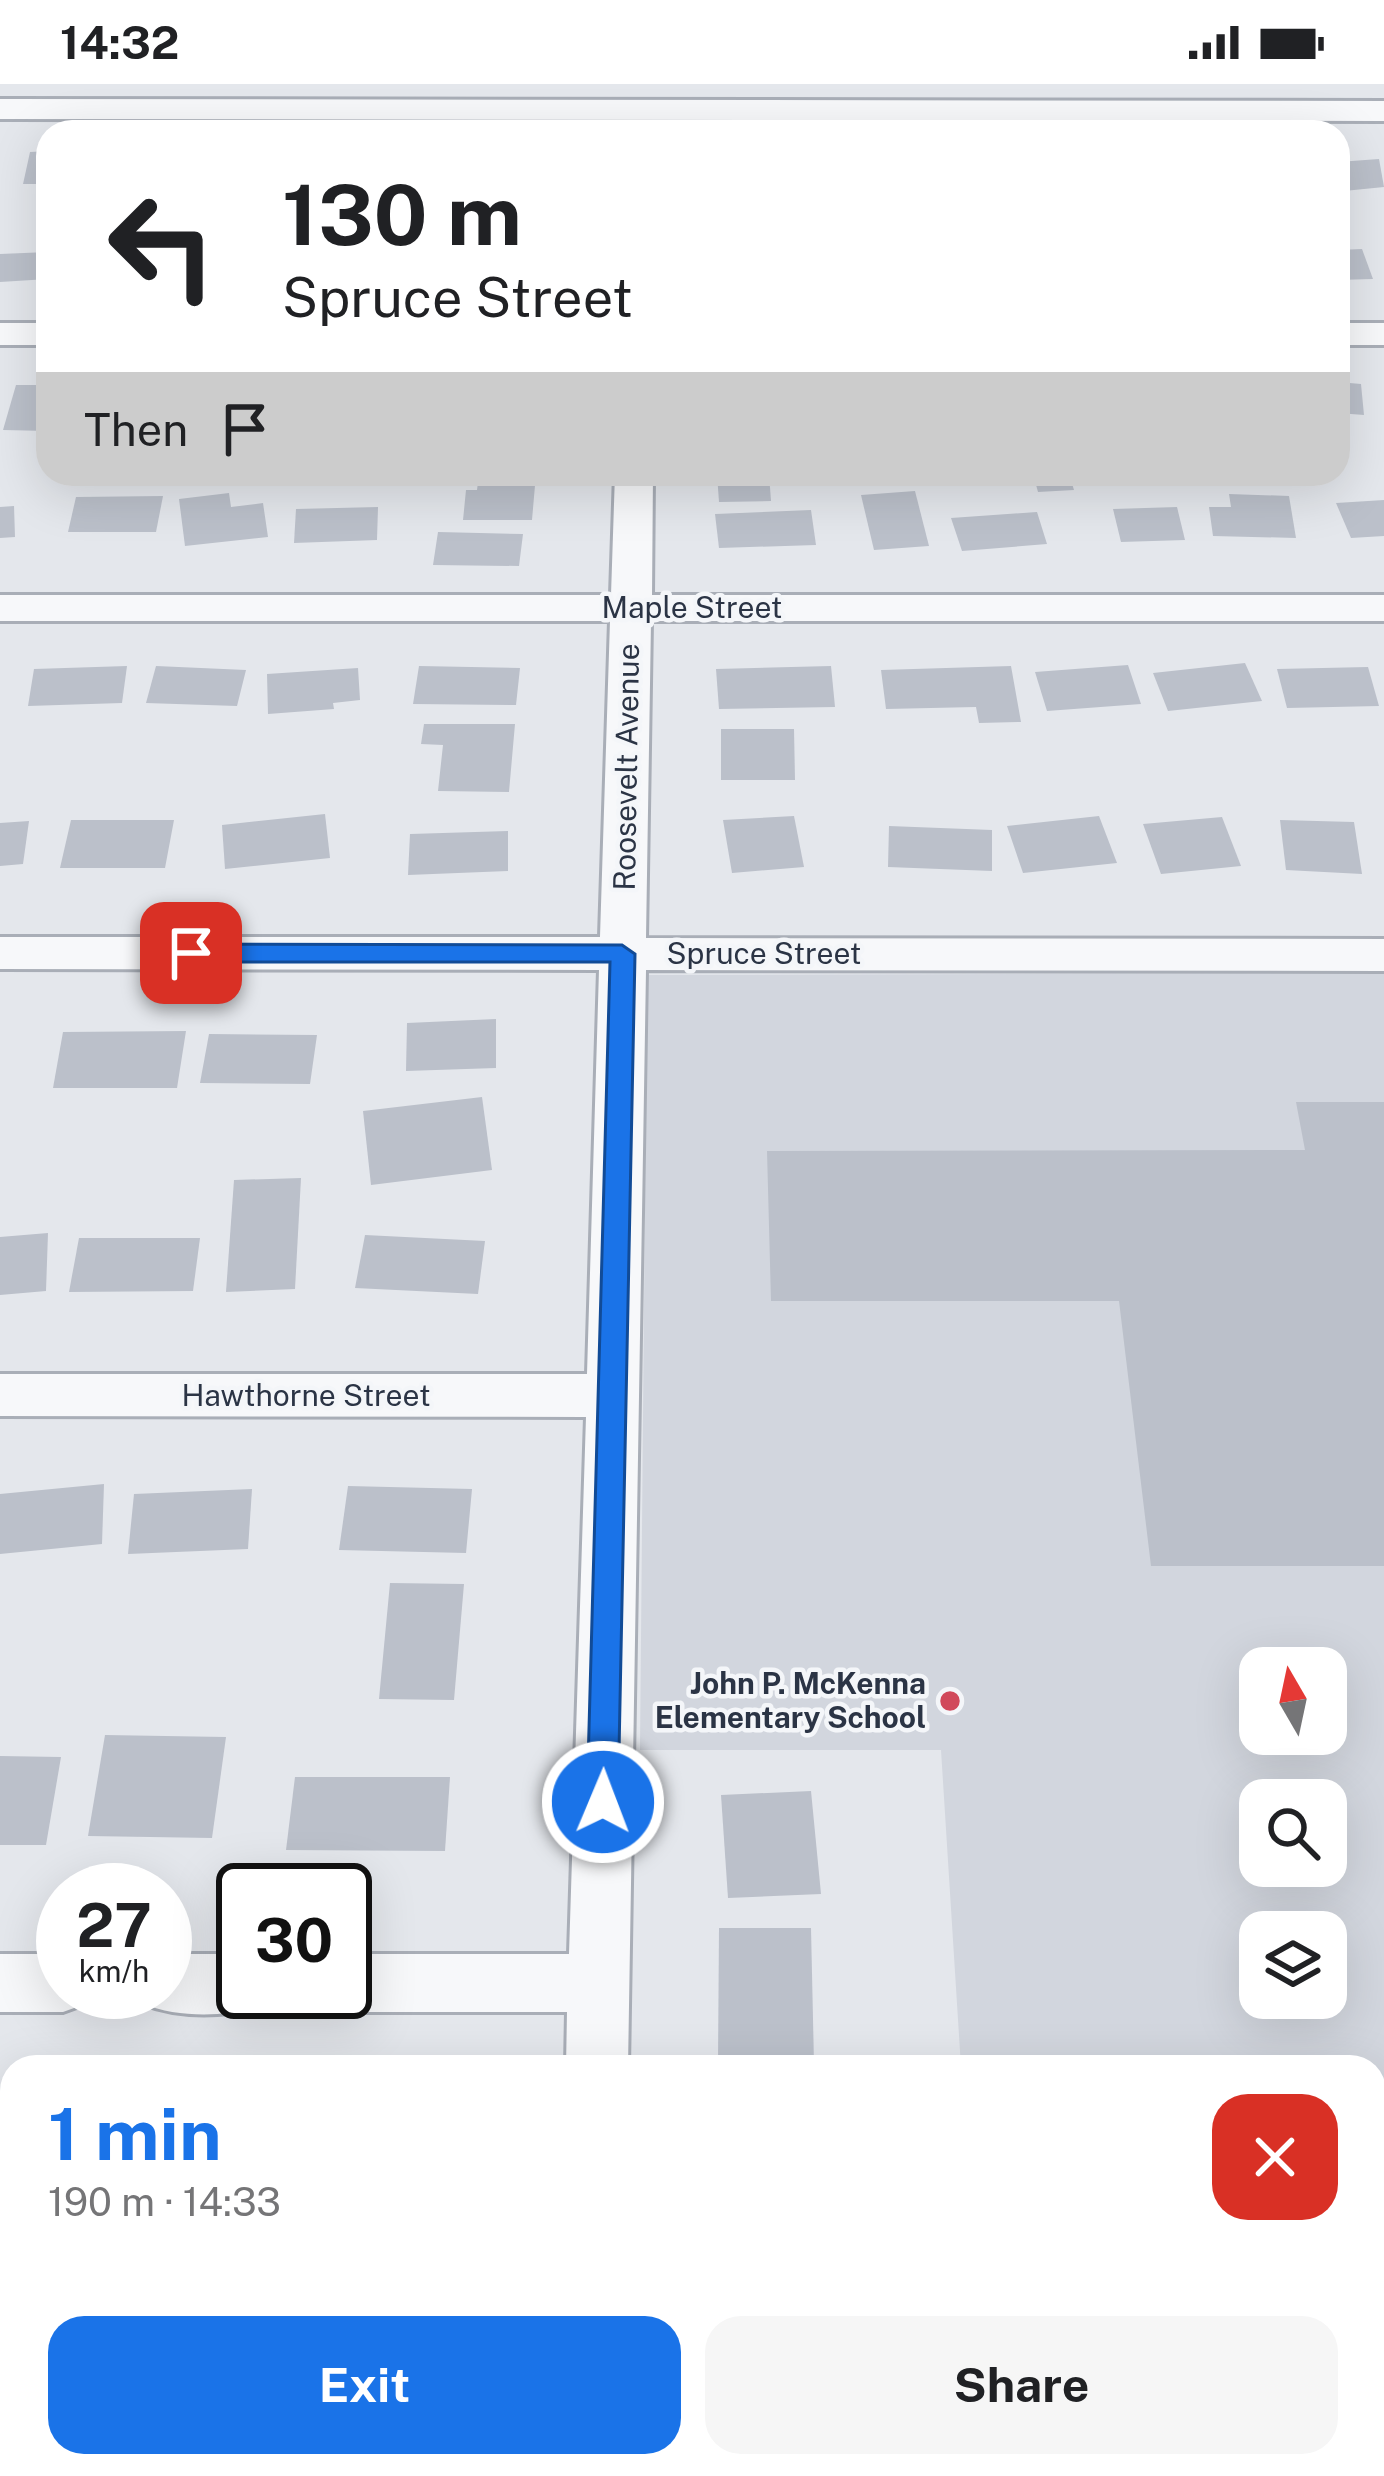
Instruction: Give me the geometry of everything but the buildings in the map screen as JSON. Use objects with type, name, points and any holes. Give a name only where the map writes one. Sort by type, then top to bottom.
[{"type":"street","points":[[0,109],[1384,111]]},
{"type":"street","points":[[0,334],[36,334]]},
{"type":"street","points":[[1350,334],[1384,334]]},
{"type":"street","name":"Roosevelt Avenue","points":[[597,2055],[634,486]]},
{"type":"street","name":"Maple Street","points":[[0,608],[1384,608]]},
{"type":"street","name":"Spruce Street","points":[[0,952],[1384,955]]},
{"type":"street","name":"Hawthorne Street","points":[[0,1395],[612,1396]]},
{"type":"street","points":[[0,1983],[36,1983]]},
{"type":"street","points":[[372,1983],[599,1983]]},
{"type":"shaded area","name":"John P. McKenna Elementary School","points":[[1384,973],[1384,2055],[960,2055],[941,1750],[640,1750],[647,975]]},
{"type":"place","name":"John P. McKenna Elementary School","points":[[950,1701]]},
{"type":"route","points":[[191,953],[622,954],[603,1802]]}]
